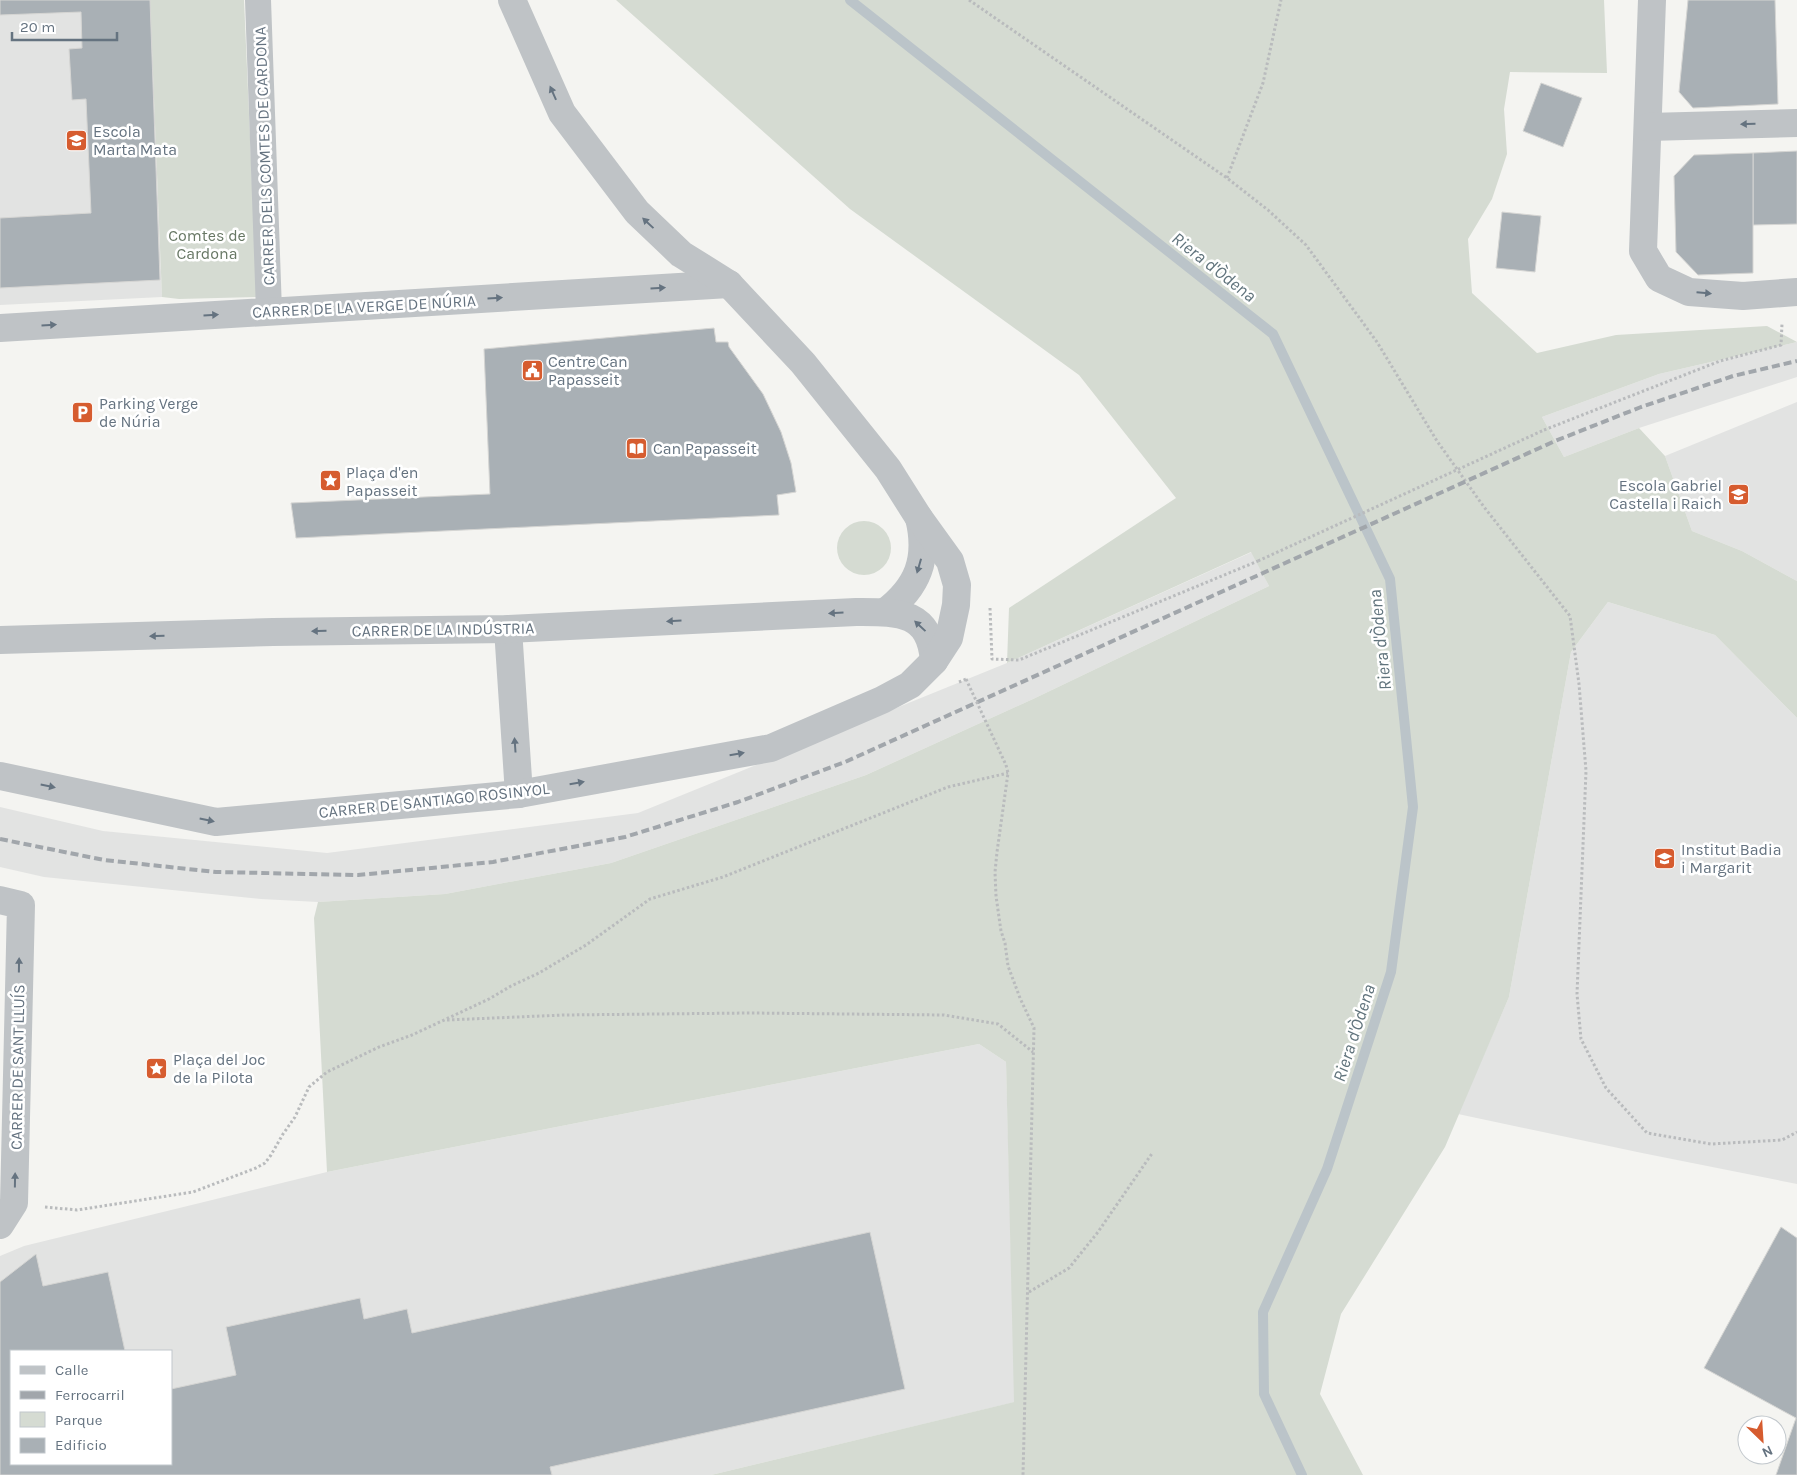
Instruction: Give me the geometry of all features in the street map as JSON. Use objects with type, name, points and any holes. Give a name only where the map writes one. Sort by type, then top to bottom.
[{"type":"street","name":"CARRER DELS COMTES DE CARDONA","points":[[258,0],[269,311]]},
{"type":"street","name":"CARRER DE SANTIAGO ROSINYOL","points":[[0,776],[216,822],[519,794],[771,748],[882,700],[910,685],[934,661],[949,638],[956,605],[958,585],[950,561],[888,470],[803,363],[729,284],[681,254],[636,212],[562,113],[512,0]]},
{"type":"street","points":[[1652,0],[1643,251],[1658,278],[1688,292],[1743,296],[1797,292]]},
{"type":"street","points":[[1648,127],[1797,123]]},
{"type":"street","name":"CARRER DE LA VERGE DE NÚRIA","points":[[0,328],[729,284]]},
{"type":"street","points":[[885,612],[908,591],[918,571],[923,548],[919,518]]},
{"type":"street","name":"CARRER DE LA INDÚSTRIA","points":[[0,640],[274,632],[508,629],[885,612],[901,614],[915,621],[926,631],[933,646],[934,661]]},
{"type":"street","points":[[508,629],[519,794]]},
{"type":"street","name":"CARRER DE SANT LLUÍS","points":[[7,1214],[10,902]]},
{"type":"path","points":[[969,0],[1226,178],[1268,210],[1306,245],[1377,342],[1437,441],[1479,500],[1570,616],[1579,684],[1586,771],[1577,994],[1581,1039],[1606,1088],[1647,1133],[1711,1144],[1782,1140],[1797,1132]]},
{"type":"path","points":[[1226,178],[1264,82],[1281,0]]},
{"type":"path","points":[[956,605],[989,598],[992,659],[1019,660],[1258,561],[1544,430],[1720,361],[1781,345],[1782,319]]},
{"type":"path","points":[[966,679],[1008,773],[995,872],[996,896],[1008,966],[1034,1028],[1023,1475]]},
{"type":"path","points":[[7,1214],[77,1210],[193,1192],[256,1168],[265,1163],[271,1155],[298,1111],[309,1087],[327,1072],[379,1046],[406,1037],[489,999],[568,956],[650,899],[723,877],[948,787],[1008,773]]},
{"type":"path","points":[[444,1020],[564,1015],[750,1013],[944,1016],[998,1024],[1034,1052]]},
{"type":"path","points":[[1028,1293],[1069,1268],[1098,1232],[1153,1152]]},
{"type":"shaded area","name":"Escola Marta Mata","points":[[0,0],[150,0],[162,297],[0,305]]},
{"type":"shaded area","points":[[1797,342],[1797,377],[1639,428],[1564,457],[1542,417],[1659,374]]},
{"type":"shaded area","name":"Escola Gabriel Castella i Raich","points":[[1797,402],[1797,581],[1742,551],[1692,531],[1665,456]]},
{"type":"shaded area","points":[[1252,552],[1269,586],[1033,699],[866,775],[611,863],[445,894],[318,902],[261,899],[44,877],[0,867],[0,807],[103,831],[327,853],[638,813],[1007,663]]},
{"type":"shaded area","name":"Institut Badia i Margarit","points":[[1608,602],[1715,635],[1797,718],[1797,1184],[1458,1114],[1509,997],[1571,652]]},
{"type":"shaded area","points":[[979,1044],[1006,1062],[1015,1402],[711,1475],[0,1475],[0,1256],[24,1246],[327,1172]]},
{"type":"green space","name":"Comtes de Cardona","points":[[150,0],[244,0],[257,297],[179,299],[162,297]]},
{"type":"green space","points":[[616,0],[1604,0],[1607,73],[1510,72],[1504,109],[1507,154],[1492,199],[1468,239],[1472,293],[1537,353],[1616,335],[1767,326],[1797,342],[1659,374],[1542,417],[1564,457],[1639,428],[1665,456],[1692,531],[1742,551],[1797,581],[1797,718],[1715,635],[1608,602],[1571,652],[1509,997],[1445,1147],[1341,1314],[1320,1394],[1363,1475],[711,1475],[1014,1402],[1006,1062],[979,1044],[327,1172],[314,918],[318,902],[445,894],[611,863],[866,775],[1033,699],[1269,586],[1251,552],[1007,663],[1009,608],[1176,498],[1079,375],[850,209]]},
{"type":"green space","points":[[859,521],[869,521],[879,525],[887,533],[891,548],[887,563],[879,571],[869,575],[859,575],[849,571],[841,563],[837,553],[837,543],[841,533],[849,525]]},
{"type":"building","points":[[0,0],[150,0],[160,280],[0,288],[0,218],[91,213],[86,99],[72,100],[69,49],[82,48],[81,12],[0,15]]},
{"type":"building","points":[[1688,0],[1775,0],[1778,104],[1693,108],[1679,92]]},
{"type":"building","points":[[1541,83],[1582,98],[1563,147],[1523,131]]},
{"type":"building","points":[[1797,151],[1797,224],[1753,225],[1753,153]]},
{"type":"building","points":[[1753,153],[1753,273],[1698,275],[1676,252],[1674,176],[1694,155]]},
{"type":"building","points":[[1502,212],[1541,216],[1535,272],[1496,268]]},
{"type":"building","name":"Can Papasseit","points":[[714,328],[716,342],[728,342],[729,347],[763,394],[781,432],[791,463],[796,492],[777,495],[779,515],[296,538],[291,503],[490,494],[484,349]]},
{"type":"building","points":[[1781,1227],[1797,1238],[1797,1475],[1776,1475],[1780,1465],[1787,1465],[1787,1444],[1796,1418],[1704,1368]]},
{"type":"building","points":[[870,1232],[905,1389],[550,1467],[552,1475],[0,1475],[0,1282],[36,1254],[43,1286],[108,1272],[125,1350],[10,1350],[10,1465],[172,1465],[172,1389],[236,1375],[226,1327],[360,1298],[364,1319],[407,1309],[412,1333]]},
{"type":"waterway","name":"Riera d'Òdena","points":[[850,0],[1273,334],[1390,579],[1413,807],[1391,972],[1327,1169],[1263,1312],[1264,1394],[1302,1475]]},
{"type":"railway","points":[[0,839],[104,860],[216,872],[358,875],[493,862],[625,837],[738,802],[845,762],[1555,441],[1641,407],[1733,376],[1797,361]]},
{"type":"place","name":"Escola Marta Mata","points":[[77,140]]},
{"type":"place","name":"Centre Can Papasseit","points":[[532,370]]},
{"type":"place","name":"Parking Verge de Núria","points":[[83,412]]},
{"type":"place","name":"Can Papasseit","points":[[637,448]]},
{"type":"place","name":"Plaça d'en Papasseit","points":[[330,481]]},
{"type":"place","name":"Escola Gabriel Castella i Raich","points":[[1738,494]]},
{"type":"place","name":"Institut Badia i Margarit","points":[[1665,858]]},
{"type":"place","name":"Plaça del Joc de la Pilota","points":[[157,1068]]}]
